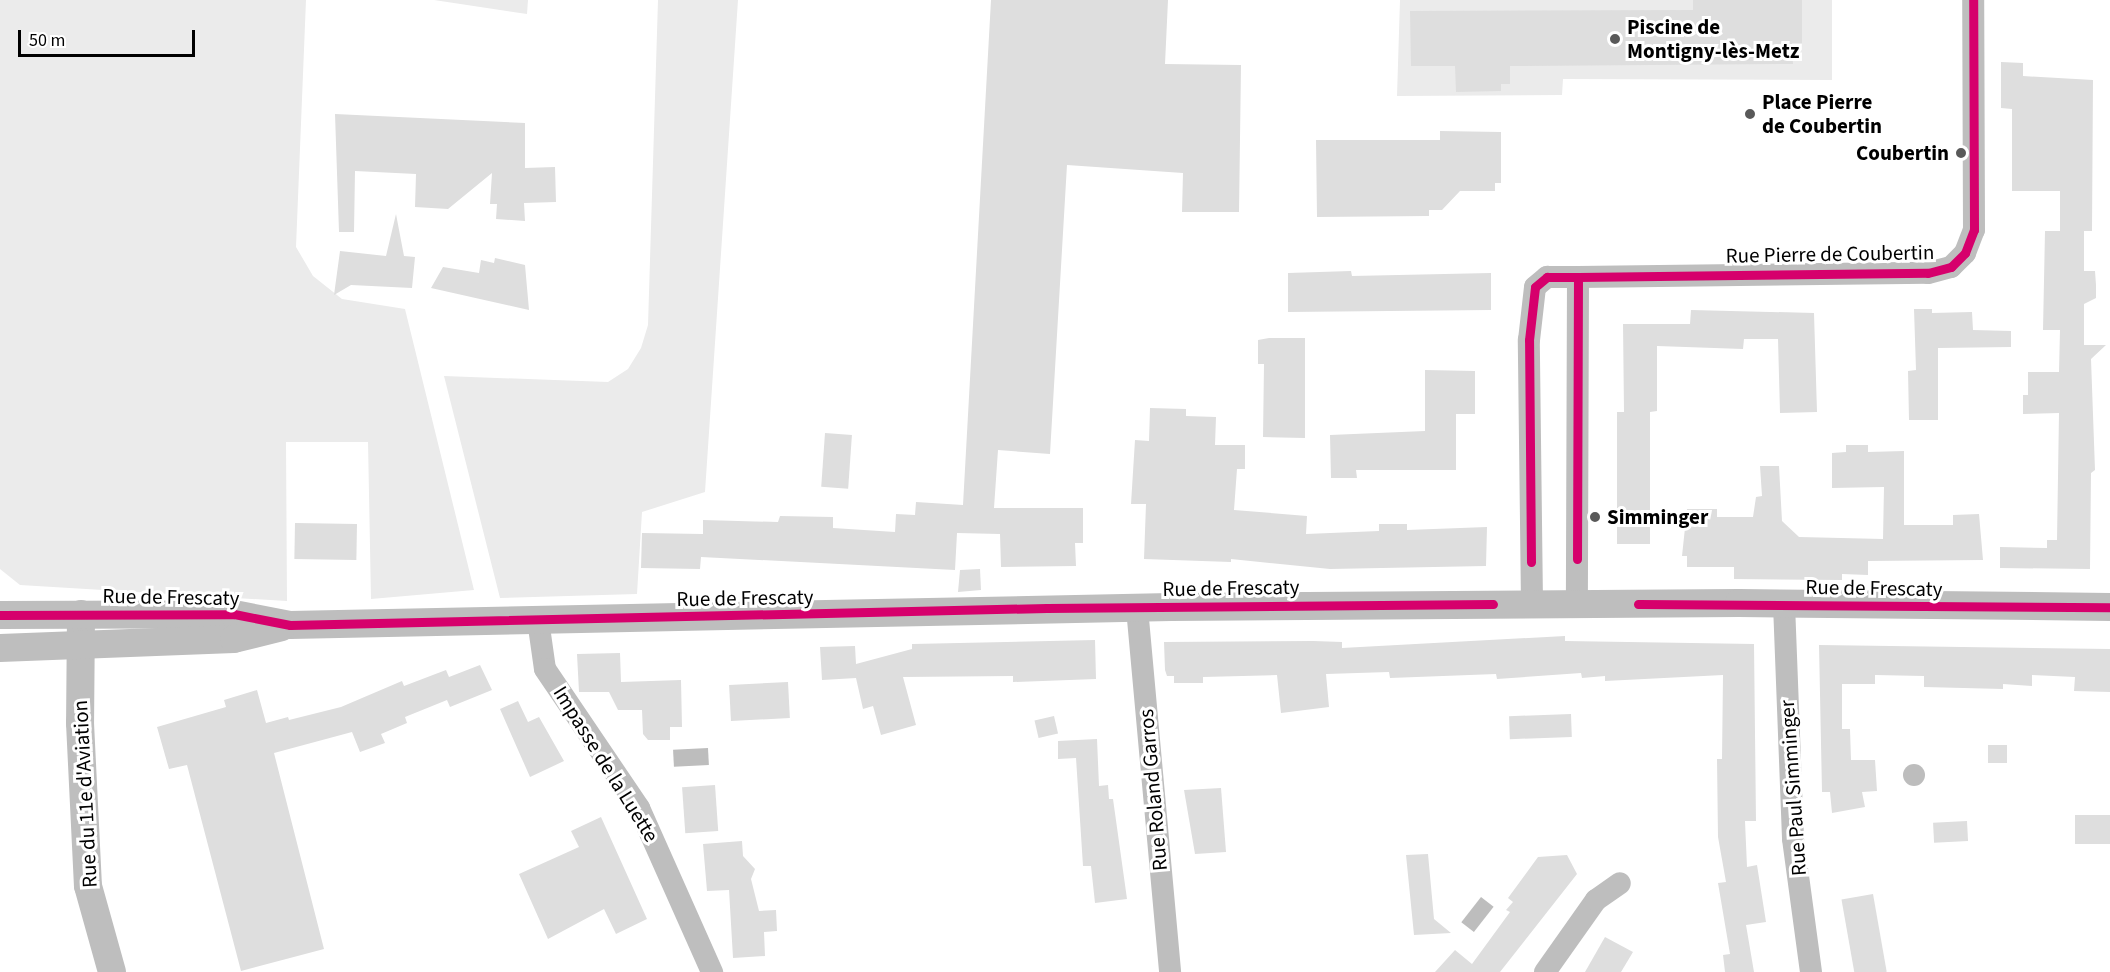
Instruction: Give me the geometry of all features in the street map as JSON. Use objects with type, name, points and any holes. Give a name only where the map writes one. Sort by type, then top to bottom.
[{"type":"street","name":"Rue Pierre de Coubertin","points":[[1532,604],[1529,340],[1535,287],[1547,277],[1917,273],[1951,267],[1965,253],[1974,230],[1973,0]]},
{"type":"street","points":[[1577,604],[1578,277]]},
{"type":"street","name":"Rue de Frescaty","points":[[0,615],[234,614],[290,625],[1137,608],[1532,604],[2110,607]]},
{"type":"street","name":"Rue Paul Simminger","points":[[1784,604],[1792,839],[1811,972]]},
{"type":"street","name":"Rue Roland Garros","points":[[1137,608],[1170,972]]},
{"type":"street","name":"Rue du 11e d'Aviation","points":[[81,614],[80,735],[88,886],[112,972]]},
{"type":"street","name":"Impasse de la Luette","points":[[538,620],[545,669],[639,808],[712,972]]},
{"type":"street","name":"Rue de Frescaty","points":[[0,648],[234,639],[290,625]]},
{"type":"street","points":[[1545,972],[1596,900],[1620,883]]},
{"type":"shaded area","points":[[0,0],[306,0],[296,247],[313,276],[342,299],[405,309],[474,590],[371,599],[368,442],[286,442],[287,601],[20,585],[0,569]]},
{"type":"shaded area","points":[[434,0],[528,0],[527,14]]},
{"type":"shaded area","points":[[658,0],[738,0],[705,492],[642,512],[637,594],[500,598],[444,376],[608,382],[628,369],[641,348],[648,325]]},
{"type":"shaded area","name":"Piscine de Montigny-lès-Metz","points":[[1400,0],[1832,0],[1832,80],[1563,79],[1562,95],[1397,96]]},
{"type":"shaded area","points":[[708,748],[709,765],[674,767],[673,750]]},
{"type":"shaded area","points":[[1914,764],[1922,767],[1925,775],[1922,783],[1914,786],[1906,783],[1903,775],[1906,767]]},
{"type":"shaded area","points":[[1481,897],[1494,907],[1474,932],[1461,922]]},
{"type":"building","points":[[991,0],[1168,0],[1165,64],[1241,65],[1239,212],[1182,212],[1183,173],[1067,165],[1050,454],[998,450],[994,508],[1083,508],[1083,543],[1075,543],[1076,566],[1001,567],[1000,534],[957,533],[955,570],[701,557],[700,569],[641,568],[642,533],[703,534],[703,520],[778,522],[780,516],[833,517],[833,528],[895,532],[896,514],[915,515],[916,502],[963,505]]},
{"type":"building","name":"Piscine de Montigny-lès-Metz","points":[[1693,0],[1802,0],[1802,43],[1792,43],[1793,64],[1510,66],[1510,84],[1501,84],[1501,91],[1456,92],[1455,66],[1411,66],[1410,11],[1693,10]]},
{"type":"building","points":[[2001,62],[2023,63],[2023,76],[2093,80],[2092,231],[2084,231],[2084,271],[2095,271],[2096,298],[2084,304],[2084,345],[2106,345],[2091,359],[2095,470],[2091,473],[2090,569],[2000,568],[2000,547],[2047,548],[2047,540],[2057,540],[2059,413],[2023,414],[2023,395],[2028,395],[2028,372],[2059,372],[2060,330],[2043,330],[2045,231],[2060,231],[2060,191],[2012,191],[2012,109],[2001,108]]},
{"type":"building","points":[[335,114],[525,123],[525,168],[555,167],[556,202],[524,203],[525,221],[496,219],[497,204],[490,204],[492,173],[448,209],[415,207],[416,174],[355,171],[354,232],[339,232]]},
{"type":"building","points":[[1440,131],[1501,132],[1501,183],[1495,183],[1495,191],[1460,191],[1442,210],[1429,210],[1429,216],[1317,217],[1316,140],[1440,140]]},
{"type":"building","points":[[396,214],[404,256],[415,257],[412,288],[351,285],[334,295],[340,251],[386,256]]},
{"type":"building","points":[[495,258],[525,265],[529,310],[431,288],[443,267],[479,273],[481,260],[494,263]]},
{"type":"building","points":[[1351,271],[1352,276],[1491,273],[1491,310],[1288,312],[1288,273]]},
{"type":"building","points":[[1914,309],[1932,309],[1932,313],[1972,312],[1973,330],[2011,331],[2011,347],[1938,348],[1938,420],[1909,420],[1908,371],[1916,370]]},
{"type":"building","points":[[1691,310],[1814,313],[1817,412],[1780,413],[1778,339],[1744,339],[1743,349],[1657,346],[1657,411],[1650,412],[1650,544],[1617,544],[1617,412],[1624,412],[1623,324],[1690,324]]},
{"type":"building","points":[[1305,338],[1305,438],[1263,437],[1264,364],[1258,364],[1258,340]]},
{"type":"building","points":[[1425,370],[1475,371],[1475,414],[1456,414],[1456,470],[1356,470],[1357,478],[1331,478],[1330,435],[1425,431]]},
{"type":"building","points":[[1150,408],[1186,409],[1186,416],[1216,417],[1215,445],[1245,445],[1245,469],[1237,469],[1234,510],[1307,516],[1306,534],[1379,531],[1379,524],[1407,524],[1407,530],[1487,527],[1486,566],[1330,569],[1231,559],[1231,562],[1144,559],[1146,504],[1131,504],[1135,440],[1149,441]]},
{"type":"building","points":[[825,433],[852,435],[848,489],[821,487]]},
{"type":"building","points":[[1846,445],[1868,445],[1868,452],[1904,451],[1904,525],[1953,525],[1953,515],[1979,514],[1983,560],[1868,561],[1868,575],[1842,574],[1842,580],[1734,579],[1734,567],[1687,567],[1687,556],[1682,556],[1687,509],[1717,509],[1717,517],[1753,517],[1756,497],[1762,496],[1760,466],[1779,466],[1782,521],[1799,537],[1883,539],[1884,487],[1832,488],[1832,453],[1846,452]]},
{"type":"building","points":[[295,523],[357,524],[356,560],[294,559]]},
{"type":"building","points":[[980,569],[981,590],[958,592],[960,570]]},
{"type":"building","points":[[1565,636],[1565,641],[1754,644],[1756,821],[1745,821],[1747,867],[1757,865],[1766,922],[1746,925],[1754,972],[1725,972],[1723,955],[1730,954],[1718,883],[1726,882],[1718,837],[1717,759],[1722,759],[1723,675],[1605,681],[1605,676],[1582,678],[1581,673],[1497,679],[1496,674],[1390,678],[1389,672],[1326,674],[1329,707],[1281,713],[1277,675],[1203,677],[1203,683],[1174,683],[1174,676],[1167,676],[1165,670],[1164,642],[1313,641],[1342,642],[1342,648]]},
{"type":"building","points":[[1095,640],[1096,679],[1013,682],[1013,676],[903,677],[916,725],[881,735],[873,706],[863,709],[856,678],[822,680],[820,647],[855,646],[856,664],[912,649],[912,644]]},
{"type":"building","points":[[1819,645],[2110,649],[2110,692],[2074,691],[2075,677],[2032,675],[2032,686],[2003,684],[2003,689],[1924,687],[1924,676],[1875,675],[1875,684],[1842,684],[1842,729],[1850,729],[1851,760],[1875,760],[1877,791],[1862,792],[1865,807],[1832,813],[1830,792],[1822,792]]},
{"type":"building","points":[[620,653],[621,682],[681,680],[682,727],[670,727],[670,740],[648,740],[643,734],[642,710],[618,710],[609,692],[579,692],[577,654]]},
{"type":"building","points":[[480,665],[492,690],[450,707],[447,700],[405,717],[407,723],[381,734],[385,743],[360,752],[352,732],[274,753],[324,949],[241,971],[187,765],[169,769],[157,727],[226,707],[224,700],[257,690],[266,723],[288,717],[289,720],[341,707],[402,681],[404,686],[446,670],[449,677]]},
{"type":"building","points":[[788,682],[790,718],[731,721],[729,685]]},
{"type":"building","points":[[518,701],[528,722],[539,717],[564,761],[530,777],[500,709]]},
{"type":"building","points":[[1571,714],[1572,737],[1510,739],[1509,716]]},
{"type":"building","points":[[1054,716],[1058,734],[1039,738],[1035,720]]},
{"type":"building","points":[[1097,739],[1099,786],[1108,785],[1109,799],[1113,799],[1127,899],[1095,903],[1091,866],[1083,866],[1076,758],[1058,759],[1058,741]]},
{"type":"building","points":[[1988,745],[2007,745],[2007,763],[1988,763]]},
{"type":"building","points":[[715,785],[718,831],[685,833],[682,787]]},
{"type":"building","points":[[1221,788],[1226,852],[1195,854],[1184,790]]},
{"type":"building","points":[[2075,815],[2110,815],[2110,844],[2075,844]]},
{"type":"building","points":[[601,817],[647,919],[616,934],[604,909],[548,939],[519,874],[579,847],[571,831]]},
{"type":"building","points":[[1967,821],[1968,841],[1934,843],[1933,823]]},
{"type":"building","points":[[742,841],[743,856],[755,869],[751,879],[759,911],[776,910],[777,931],[764,932],[765,956],[733,958],[729,890],[707,891],[703,844]]},
{"type":"building","points":[[1428,854],[1434,919],[1451,933],[1414,935],[1406,855]]},
{"type":"building","points":[[1567,855],[1577,874],[1500,972],[1435,972],[1455,950],[1472,964],[1510,912],[1506,910],[1513,902],[1508,898],[1538,857]]},
{"type":"building","points":[[1873,894],[1887,972],[1854,972],[1841,900]]},
{"type":"building","points":[[1605,937],[1633,952],[1621,972],[1585,972]]},
{"type":"cycle path","points":[[1578,277],[1928,273],[1951,267],[1965,253],[1974,230],[1973,0]]},
{"type":"cycle path","points":[[1531,562],[1529,340],[1535,287],[1547,277],[1578,277],[1577,559]]},
{"type":"cycle path","points":[[0,615],[234,614],[290,625],[1047,608],[1493,604]]},
{"type":"cycle path","points":[[1638,604],[2110,607]]},
{"type":"place","name":"Piscine de Montigny-lès-Metz","points":[[1615,39]]},
{"type":"place","name":"Place Pierre de Coubertin","points":[[1750,114]]},
{"type":"place","name":"Coubertin","points":[[1961,153]]},
{"type":"place","name":"Simminger","points":[[1595,517]]}]
